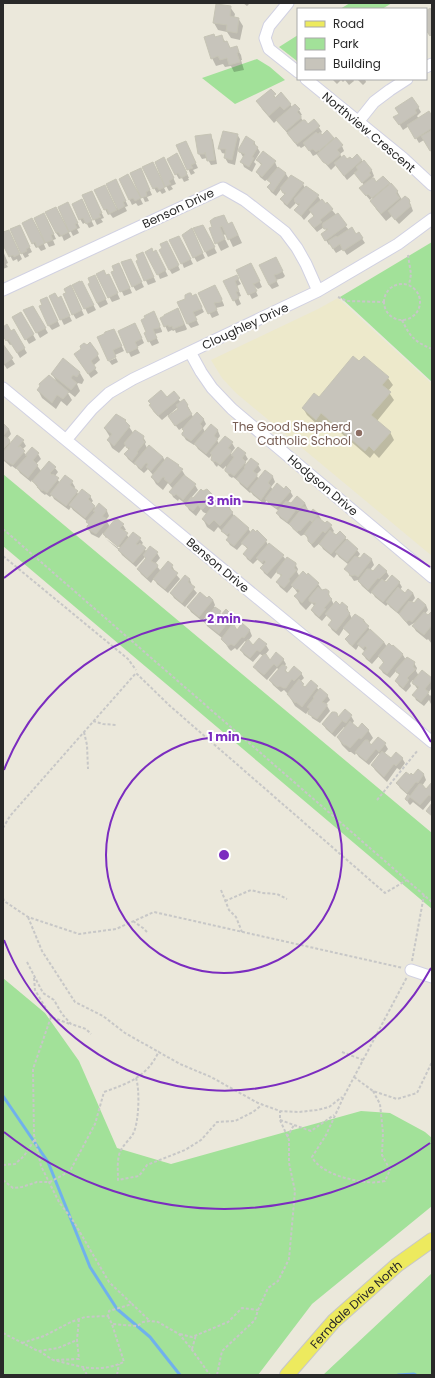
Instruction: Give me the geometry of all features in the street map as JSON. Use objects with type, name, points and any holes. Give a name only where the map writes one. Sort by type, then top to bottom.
[{"type":"main road","name":"Ferndale Drive North","points":[[287,1375],[334,1321],[397,1264],[432,1240]]},
{"type":"street","points":[[288,3],[269,26],[265,38],[269,49],[297,71]]},
{"type":"street","name":"Northview Crescent","points":[[307,80],[403,158],[432,185]]},
{"type":"street","points":[[358,122],[374,102],[405,80]]},
{"type":"street","name":"Benson Drive","points":[[3,290],[223,188],[244,200],[285,232],[298,248],[318,291]]},
{"type":"street","name":"Cloughley Drive","points":[[66,440],[92,409],[109,393],[133,379],[318,291],[398,244],[432,220]]},
{"type":"street","name":"Hodgson Drive","points":[[190,352],[200,372],[212,388],[232,409],[432,576]]},
{"type":"street","name":"Benson Drive","points":[[3,388],[432,742]]},
{"type":"street","points":[[410,970],[432,977]]},
{"type":"path","points":[[408,255],[411,274],[409,285]]},
{"type":"path","points":[[403,283],[409,285],[418,293],[420,305],[414,315],[402,320],[397,319],[388,313],[384,302],[384,296],[392,286],[403,283]]},
{"type":"path","points":[[338,296],[346,301],[384,302]]},
{"type":"path","points":[[402,320],[408,333],[418,343],[432,349]]},
{"type":"path","points":[[3,529],[432,902]]},
{"type":"path","points":[[3,556],[128,659],[136,670]]},
{"type":"path","points":[[3,828],[10,816],[136,673],[170,706],[386,893],[406,880]]},
{"type":"path","points":[[93,721],[103,724],[116,725]]},
{"type":"path","points":[[84,732],[87,744],[88,769]]},
{"type":"path","points":[[377,800],[418,750]]},
{"type":"path","points":[[221,890],[229,910],[236,917],[242,932]]},
{"type":"path","points":[[225,900],[251,890],[262,893],[277,894],[287,899]]},
{"type":"path","points":[[373,1091],[380,1104],[382,1155],[390,1170],[384,1181],[369,1182],[342,1177],[316,1164],[312,1157],[326,1135],[344,1096],[410,970],[424,895]]},
{"type":"path","points":[[4,900],[28,917],[79,934],[116,929],[154,912],[410,970]]},
{"type":"path","points":[[28,917],[42,950],[75,1002],[102,1016],[125,1033],[180,1064],[211,1077],[263,1104],[280,1111],[299,1112],[317,1110],[329,1107],[344,1096]]},
{"type":"path","points":[[133,921],[147,932]]},
{"type":"path","points":[[27,962],[43,993],[54,1000],[62,1014],[71,1024]]},
{"type":"path","points":[[34,976],[35,990],[51,1017],[86,1029],[91,1034]]},
{"type":"path","points":[[51,1017],[33,1069],[35,1139],[41,1166],[59,1202],[74,1222],[109,1282],[150,1321]]},
{"type":"path","points":[[3,1180],[14,1188],[22,1188],[37,1182],[50,1182],[70,1171],[95,1124],[104,1092],[129,1082],[147,1071],[159,1051]]},
{"type":"path","points":[[342,1052],[363,1060]]},
{"type":"path","points":[[354,1077],[373,1091],[397,1099],[417,1093],[432,1062]]},
{"type":"path","points":[[136,1078],[138,1092],[136,1123],[132,1135],[124,1144],[119,1156],[118,1180],[139,1176],[147,1165],[185,1150],[201,1140],[217,1122],[235,1121],[253,1112],[263,1104]]},
{"type":"path","points":[[216,1375],[222,1351],[255,1320],[268,1288],[278,1281],[289,1259],[295,1191],[289,1163],[289,1140],[280,1120],[280,1111]]},
{"type":"path","points":[[280,1120],[311,1131],[335,1114]]},
{"type":"path","points":[[287,1137],[294,1125]]},
{"type":"path","points":[[3,1166],[15,1164],[24,1156],[35,1139]]},
{"type":"path","points":[[108,1316],[109,1312],[132,1304]]},
{"type":"path","points":[[112,1324],[137,1326],[143,1322],[158,1322],[179,1334],[192,1337],[228,1322],[242,1308],[258,1310]]},
{"type":"path","points":[[22,1343],[44,1336],[71,1322],[85,1317],[108,1316]]},
{"type":"path","points":[[3,1333],[53,1360],[93,1369],[116,1366],[124,1362],[108,1316]]},
{"type":"path","points":[[53,1360],[79,1359],[79,1320]]},
{"type":"path","points":[[179,1334],[192,1349],[210,1375]]},
{"type":"path","points":[[192,1349],[196,1335]]},
{"type":"path","points":[[38,1351],[58,1348],[78,1340]]},
{"type":"path","points":[[117,1375],[119,1364]]},
{"type":"path","points":[[82,1367],[87,1375]]},
{"type":"shaded area","name":"The Good Shepherd Catholic School","points":[[338,298],[432,384],[432,556],[236,393],[222,378],[211,360]]},
{"type":"green space","points":[[350,3],[392,3],[384,8],[342,8]]},
{"type":"green space","points":[[297,36],[297,61],[279,47]]},
{"type":"green space","points":[[257,59],[270,67],[285,80],[235,104],[202,78]]},
{"type":"green space","points":[[432,242],[432,382],[340,297]]},
{"type":"green space","points":[[3,474],[432,833],[432,909],[3,546]]},
{"type":"green space","points":[[3,978],[45,1013],[79,1061],[117,1148],[171,1164],[361,1111],[390,1113],[425,1132],[432,1138],[432,1206],[312,1304],[258,1375],[3,1375]]},
{"type":"green space","points":[[432,1273],[432,1375],[323,1375]]},
{"type":"building","points":[[216,4],[231,6],[230,16],[239,18],[237,33],[226,31],[227,25],[213,23]]},
{"type":"building","points":[[430,8],[432,11],[432,34],[430,36],[427,32],[427,10]]},
{"type":"building","points":[[214,34],[215,37],[222,35],[224,42],[227,41],[230,48],[237,46],[239,52],[237,53],[240,62],[229,65],[227,58],[220,60],[218,56],[211,59],[204,37]]},
{"type":"building","points":[[271,89],[276,94],[273,96],[275,98],[281,92],[291,104],[284,110],[280,106],[269,116],[256,101]]},
{"type":"building","points":[[412,97],[419,107],[415,110],[417,113],[399,125],[393,117],[399,114],[395,108]]},
{"type":"building","points":[[295,104],[300,109],[297,112],[301,118],[286,131],[276,120]]},
{"type":"building","points":[[429,111],[432,116],[432,128],[415,139],[407,125]]},
{"type":"building","points":[[314,119],[320,126],[297,144],[296,142],[295,143],[287,133],[303,120],[305,120],[308,124]]},
{"type":"building","points":[[327,130],[334,138],[319,151],[316,152],[313,149],[309,151],[303,143],[316,132],[318,134],[320,132],[322,135]]},
{"type":"building","points":[[432,130],[432,150],[430,151],[421,136]]},
{"type":"building","points":[[223,131],[238,134],[232,160],[224,158],[226,149],[218,149]]},
{"type":"building","points":[[211,134],[215,160],[207,161],[205,152],[205,154],[198,154],[195,136]]},
{"type":"building","points":[[246,136],[255,142],[253,144],[258,147],[252,157],[254,158],[249,167],[240,162],[245,154],[239,152],[238,150]]},
{"type":"building","points":[[336,137],[343,145],[337,150],[340,155],[328,165],[323,162],[317,154]]},
{"type":"building","points":[[186,141],[196,163],[191,165],[193,168],[187,170],[176,145]]},
{"type":"building","points":[[263,151],[276,161],[262,177],[256,172],[262,164],[256,160]]},
{"type":"building","points":[[177,153],[187,173],[187,175],[181,178],[178,173],[175,175],[167,159]]},
{"type":"building","points":[[357,154],[362,160],[344,176],[334,163],[344,155],[347,159],[350,157],[352,159]]},
{"type":"building","points":[[164,157],[174,178],[169,181],[171,184],[165,187],[155,162]]},
{"type":"building","points":[[364,160],[372,170],[369,173],[371,175],[362,183],[354,173],[358,170],[356,167]]},
{"type":"building","points":[[153,162],[165,187],[159,190],[157,187],[153,189],[142,167]]},
{"type":"building","points":[[278,167],[286,173],[273,192],[267,187],[271,183],[267,180]]},
{"type":"building","points":[[141,168],[150,190],[146,192],[147,196],[141,198],[130,173]]},
{"type":"building","points":[[128,174],[141,198],[135,201],[133,198],[129,200],[119,179]]},
{"type":"building","points":[[291,175],[304,183],[287,205],[280,199],[286,193],[283,193],[280,188]]},
{"type":"building","points":[[383,176],[390,183],[372,198],[368,194],[366,196],[359,188],[372,178],[374,178],[376,182]]},
{"type":"building","points":[[116,179],[126,201],[123,202],[125,206],[118,210],[106,184]]},
{"type":"building","points":[[391,183],[398,191],[396,193],[400,198],[381,214],[370,201]]},
{"type":"building","points":[[105,185],[117,210],[109,214],[107,209],[104,210],[94,190]]},
{"type":"building","points":[[306,186],[319,195],[301,216],[294,210],[300,204],[297,204],[294,199]]},
{"type":"building","points":[[92,191],[102,213],[99,214],[101,217],[93,220],[82,195]]},
{"type":"building","points":[[405,196],[409,199],[411,206],[395,220],[388,211]]},
{"type":"building","points":[[82,199],[92,221],[86,224],[83,218],[79,220],[72,204]]},
{"type":"building","points":[[322,199],[333,209],[320,220],[322,222],[314,228],[308,221],[314,216],[309,210]]},
{"type":"building","points":[[68,202],[78,223],[75,224],[77,228],[69,232],[58,207]]},
{"type":"building","points":[[56,207],[69,232],[61,236],[58,232],[56,233],[45,212]]},
{"type":"building","points":[[44,213],[54,234],[51,235],[53,240],[45,243],[34,218]]},
{"type":"building","points":[[338,213],[347,225],[325,241],[321,234],[328,229],[324,229],[322,226],[323,223]]},
{"type":"building","points":[[224,215],[228,224],[232,222],[238,235],[228,240],[222,226],[220,227],[225,239],[215,244],[209,228],[212,227],[210,221]]},
{"type":"building","points":[[32,218],[45,243],[37,247],[35,242],[32,244],[22,223]]},
{"type":"building","points":[[20,225],[30,247],[26,249],[27,251],[21,254],[10,229]]},
{"type":"building","points":[[203,225],[215,247],[205,252],[193,228]]},
{"type":"building","points":[[352,227],[356,234],[359,232],[363,238],[343,251],[340,244],[333,249],[328,241]]},
{"type":"building","points":[[192,228],[203,253],[193,258],[182,235]]},
{"type":"building","points":[[9,230],[20,254],[14,257],[13,255],[9,257],[3,245],[3,232]]},
{"type":"building","points":[[179,236],[191,259],[181,264],[169,240]]},
{"type":"building","points":[[167,241],[179,265],[169,270],[159,250],[162,248],[160,244]]},
{"type":"building","points":[[152,248],[153,252],[156,250],[166,270],[157,275],[145,252]]},
{"type":"building","points":[[143,252],[154,277],[144,281],[136,261],[138,260],[136,255]]},
{"type":"building","points":[[276,257],[283,271],[274,275],[277,281],[269,285],[259,265]]},
{"type":"building","points":[[131,259],[142,282],[132,287],[121,262]]},
{"type":"building","points":[[119,263],[130,288],[120,292],[111,272],[114,271],[112,266]]},
{"type":"building","points":[[251,263],[260,281],[254,284],[253,283],[257,291],[248,295],[236,270]]},
{"type":"building","points":[[104,270],[106,275],[109,274],[118,293],[108,298],[96,274]]},
{"type":"building","points":[[95,275],[106,299],[97,303],[88,284],[90,283],[88,278]]},
{"type":"building","points":[[237,275],[239,279],[235,281],[239,291],[236,292],[239,298],[233,301],[223,281]]},
{"type":"building","points":[[82,281],[94,305],[84,309],[72,285]]},
{"type":"building","points":[[71,285],[82,310],[72,315],[63,294],[66,293],[64,289]]},
{"type":"building","points":[[215,285],[222,299],[221,302],[214,303],[217,310],[208,314],[198,293]]},
{"type":"building","points":[[55,293],[58,298],[61,296],[70,316],[60,320],[49,296]]},
{"type":"building","points":[[191,293],[192,296],[196,294],[202,307],[201,309],[193,312],[197,320],[187,324],[177,302],[185,299],[185,295]]},
{"type":"building","points":[[47,297],[58,321],[48,326],[39,306],[42,305],[40,300]]},
{"type":"building","points":[[33,306],[46,328],[36,333],[23,310]]},
{"type":"building","points":[[178,308],[184,323],[183,325],[173,329],[172,326],[169,327],[168,325],[164,327],[160,318]]},
{"type":"building","points":[[154,311],[160,325],[159,328],[153,329],[157,338],[148,342],[141,320],[145,318],[144,316]]},
{"type":"building","points":[[21,312],[34,334],[25,340],[12,317]]},
{"type":"building","points":[[135,323],[142,338],[135,342],[138,348],[127,353],[118,331]]},
{"type":"building","points":[[7,324],[11,331],[14,329],[25,348],[17,353],[8,339],[6,341],[3,336],[3,327]]},
{"type":"building","points":[[114,329],[122,346],[113,350],[116,357],[108,361],[97,337]]},
{"type":"building","points":[[90,342],[98,355],[91,361],[96,368],[88,374],[74,354],[81,349],[80,346],[84,343],[87,345]]},
{"type":"building","points":[[3,344],[13,358],[3,365]]},
{"type":"building","points":[[353,356],[359,361],[364,356],[389,377],[382,385],[391,392],[371,415],[391,432],[374,451],[369,446],[365,451],[321,413],[316,420],[302,408],[314,393],[319,397]]},
{"type":"building","points":[[63,358],[80,372],[77,377],[73,375],[71,378],[77,383],[71,390],[51,374]]},
{"type":"building","points":[[49,375],[69,392],[63,399],[57,395],[52,403],[37,390],[40,386],[39,384]]},
{"type":"building","points":[[161,390],[167,397],[174,391],[180,398],[158,416],[149,405],[151,404],[148,401]]},
{"type":"building","points":[[184,399],[192,414],[175,426],[168,416],[178,409],[176,405]]},
{"type":"building","points":[[197,412],[204,419],[200,424],[202,429],[191,441],[182,435],[184,431],[182,429]]},
{"type":"building","points":[[116,414],[126,420],[125,421],[130,426],[114,446],[107,440],[112,434],[104,428]]},
{"type":"building","points":[[3,423],[9,429],[3,436]]},
{"type":"building","points":[[211,424],[218,430],[214,436],[218,439],[206,454],[194,444]]},
{"type":"building","points":[[135,430],[144,436],[143,440],[145,442],[132,461],[124,454],[130,448],[127,448],[124,443]]},
{"type":"building","points":[[17,435],[24,440],[18,447],[20,446],[25,451],[13,465],[3,459],[3,452]]},
{"type":"building","points":[[3,436],[9,439],[10,442],[3,449]]},
{"type":"building","points":[[225,436],[233,442],[228,448],[231,450],[231,453],[220,465],[211,460],[212,455],[210,453]]},
{"type":"building","points":[[149,445],[163,457],[151,471],[146,467],[148,464],[146,463],[141,469],[134,463]]},
{"type":"building","points":[[32,447],[39,453],[33,460],[38,465],[28,478],[16,468],[27,456],[25,455]]},
{"type":"building","points":[[238,447],[246,453],[242,458],[246,462],[234,476],[225,471],[225,469],[234,457],[231,455]]},
{"type":"building","points":[[167,457],[183,469],[170,484],[163,477],[158,483],[151,477]]},
{"type":"building","points":[[251,458],[259,464],[253,471],[257,474],[257,476],[247,488],[236,479]]},
{"type":"building","points":[[49,461],[56,467],[50,473],[59,478],[47,493],[37,487],[38,486],[32,481]]},
{"type":"building","points":[[265,470],[273,476],[268,483],[271,486],[261,500],[249,490]]},
{"type":"building","points":[[65,475],[73,481],[70,485],[78,491],[66,506],[50,494]]},
{"type":"building","points":[[184,475],[196,484],[183,500],[176,494],[174,496],[169,492]]},
{"type":"building","points":[[277,483],[284,489],[286,486],[291,491],[276,508],[265,499]]},
{"type":"building","points":[[82,489],[91,496],[88,499],[95,506],[85,518],[69,505]]},
{"type":"building","points":[[201,489],[203,491],[207,489],[214,496],[203,509],[201,509],[198,505],[193,511],[185,505],[191,497],[193,498]]},
{"type":"building","points":[[297,496],[305,503],[298,511],[296,510],[287,522],[276,513],[286,501],[291,503]]},
{"type":"building","points":[[218,499],[233,512],[220,526],[214,520],[209,525],[202,519]]},
{"type":"building","points":[[99,503],[107,510],[102,517],[107,519],[107,521],[96,534],[87,529],[89,524],[86,522],[95,512],[93,511]]},
{"type":"building","points":[[303,507],[306,507],[310,513],[313,509],[319,514],[312,522],[310,520],[300,531],[299,530],[297,532],[289,524]]},
{"type":"building","points":[[234,515],[249,528],[234,546],[226,540],[230,535],[229,533],[227,535],[221,531]]},
{"type":"building","points":[[116,518],[124,524],[120,528],[128,533],[118,547],[103,534]]},
{"type":"building","points":[[316,518],[319,518],[325,523],[327,521],[332,525],[325,533],[323,531],[311,544],[308,541],[308,537],[304,534]]},
{"type":"building","points":[[253,529],[256,532],[257,530],[267,540],[250,560],[243,554],[248,548],[241,543]]},
{"type":"building","points":[[330,530],[336,535],[340,531],[346,537],[331,554],[319,544]]},
{"type":"building","points":[[133,532],[141,538],[136,544],[138,545],[140,543],[146,548],[133,563],[118,550]]},
{"type":"building","points":[[347,539],[358,549],[347,562],[335,552]]},
{"type":"building","points":[[269,543],[284,555],[267,574],[260,568],[266,562],[264,560],[262,563],[256,558]]},
{"type":"building","points":[[150,546],[158,552],[151,561],[158,566],[147,578],[137,569],[146,558],[143,555]]},
{"type":"building","points":[[364,553],[372,559],[358,577],[355,575],[350,576],[344,569],[355,556],[360,558]]},
{"type":"building","points":[[287,557],[296,563],[294,568],[297,570],[289,579],[290,581],[284,588],[276,582],[282,575],[277,573],[277,570]]},
{"type":"building","points":[[168,561],[173,565],[171,568],[178,573],[165,589],[153,579]]},
{"type":"building","points":[[379,564],[387,571],[379,579],[378,578],[368,590],[358,581],[367,569],[373,571]]},
{"type":"building","points":[[303,571],[307,575],[308,573],[319,583],[302,603],[294,596],[300,591],[297,589],[296,590],[291,585]]},
{"type":"building","points":[[185,575],[190,579],[188,582],[195,587],[182,603],[170,593]]},
{"type":"building","points":[[392,575],[400,582],[383,602],[371,592],[382,579],[386,582]]},
{"type":"building","points":[[318,587],[322,590],[326,589],[329,591],[328,595],[332,599],[324,608],[326,609],[319,617],[311,610],[316,603],[309,601],[309,598]]},
{"type":"building","points":[[398,587],[405,593],[408,589],[413,593],[397,612],[386,602]]},
{"type":"building","points":[[200,592],[207,598],[209,596],[213,600],[199,617],[187,607]]},
{"type":"building","points":[[418,598],[426,605],[412,622],[409,620],[406,622],[399,614],[409,601],[414,603]]},
{"type":"building","points":[[336,601],[340,605],[342,602],[348,607],[346,609],[350,613],[336,631],[328,625],[332,620],[325,614]]},
{"type":"building","points":[[215,607],[221,611],[219,614],[221,615],[226,609],[233,616],[219,634],[203,621]]},
{"type":"building","points":[[432,611],[432,625],[424,635],[412,626],[424,612],[428,615]]},
{"type":"building","points":[[355,614],[364,620],[363,621],[369,626],[352,646],[345,639],[350,634],[343,628]]},
{"type":"building","points":[[242,623],[250,630],[244,638],[242,637],[234,646],[231,644],[228,646],[221,639],[231,626],[234,625],[237,630]]},
{"type":"building","points":[[370,629],[384,642],[369,660],[362,654],[367,648],[365,646],[363,649],[357,644]]},
{"type":"building","points":[[259,638],[267,644],[260,652],[257,650],[250,658],[240,650],[248,639],[253,645]]},
{"type":"building","points":[[389,643],[403,654],[387,674],[379,668],[384,662],[378,656]]},
{"type":"building","points":[[276,652],[284,659],[277,667],[274,664],[264,675],[253,667],[263,655],[266,654],[270,660]]},
{"type":"building","points":[[407,657],[415,662],[413,667],[416,669],[407,678],[409,680],[403,688],[395,681],[400,674],[396,672],[396,669]]},
{"type":"building","points":[[282,665],[287,667],[285,671],[288,673],[294,666],[302,673],[294,681],[292,679],[286,688],[280,686],[277,687],[269,680]]},
{"type":"building","points":[[422,670],[432,678],[432,680],[425,689],[429,692],[421,702],[412,695],[419,687],[412,682]]},
{"type":"building","points":[[299,679],[305,687],[311,680],[318,686],[302,707],[296,702],[295,703],[287,694]]},
{"type":"building","points":[[320,688],[328,695],[322,702],[327,704],[327,706],[317,719],[308,714],[310,709],[307,707]]},
{"type":"building","points":[[345,709],[352,715],[346,723],[341,720],[342,721],[332,733],[322,724],[332,712],[337,713],[338,717]]},
{"type":"building","points":[[350,721],[358,728],[362,723],[369,730],[350,748],[344,745],[337,737]]},
{"type":"building","points":[[378,737],[386,743],[379,752],[376,749],[366,761],[355,752],[365,740],[368,740],[371,745]]},
{"type":"building","points":[[382,751],[391,758],[396,752],[403,758],[396,766],[394,764],[384,777],[371,765]]},
{"type":"building","points":[[418,769],[424,774],[418,783],[416,782],[407,793],[396,783],[406,772],[413,775]]},
{"type":"building","points":[[432,782],[432,797],[429,795],[420,805],[410,797],[407,801],[405,799],[408,794],[410,796],[419,784],[422,784],[426,789]]},
{"type":"building","points":[[432,803],[432,816],[426,811]]},
{"type":"waterway","points":[[3,1096],[48,1162],[90,1267],[117,1309],[150,1337],[180,1375]]},
{"type":"waterway","points":[[398,1375],[416,1375]]},
{"type":"place","name":"The Good Shepherd Catholic School","points":[[359,433]]}]
